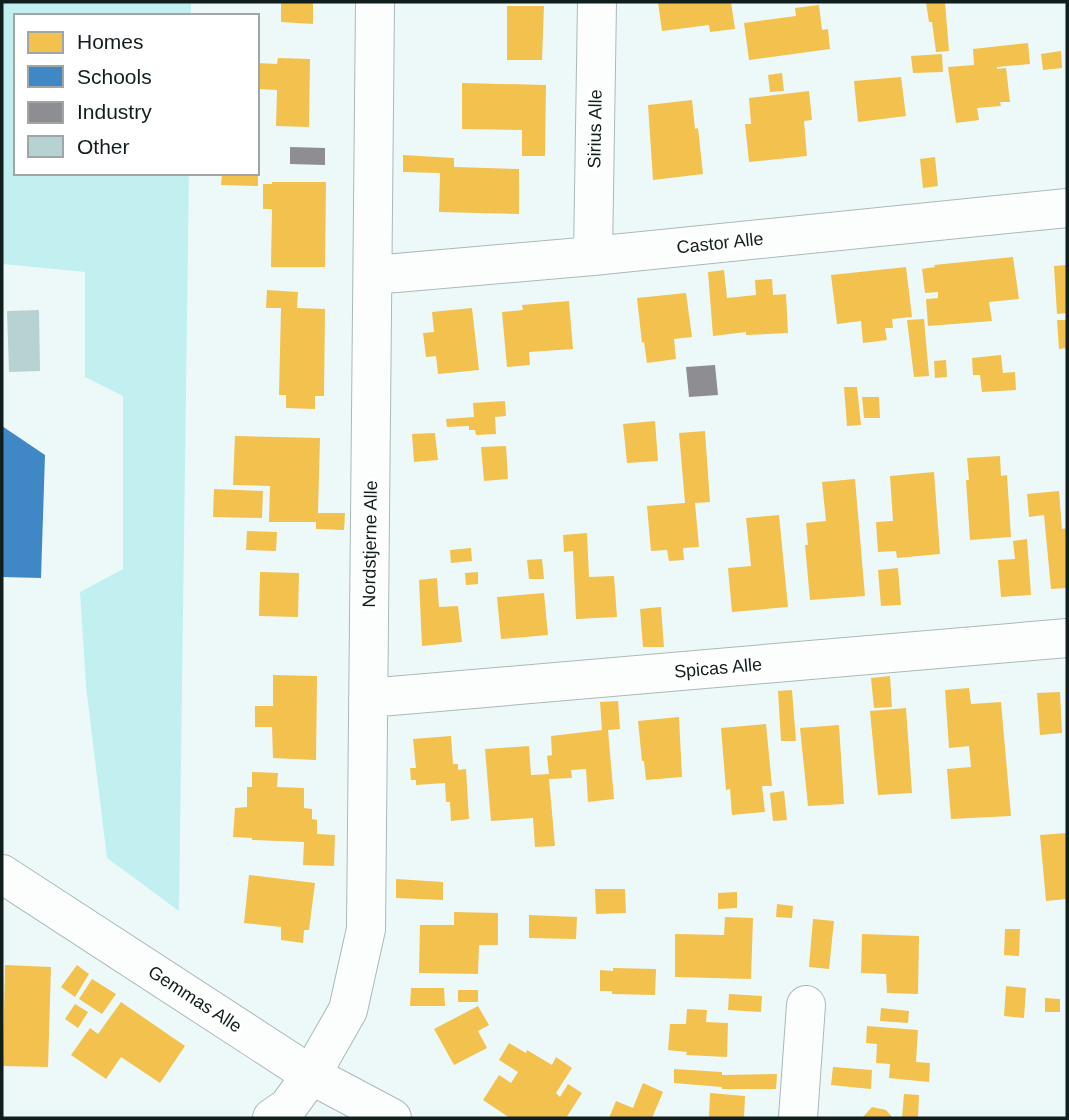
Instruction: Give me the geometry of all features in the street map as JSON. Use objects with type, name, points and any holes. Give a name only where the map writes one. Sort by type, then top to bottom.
[{"type":"street","name":"Nordstjerne Alle","points":[[272,1118],[288,1108],[348,1010],[366,929],[375,2]]},
{"type":"street","name":"Sirius Alle","points":[[593,256],[597,2]]},
{"type":"street","name":"Castor Alle","points":[[373,275],[593,256],[1067,208]]},
{"type":"street","name":"Spicas Alle","points":[[368,698],[1067,638]]},
{"type":"street","name":"Gemmas Alle","points":[[2,874],[311,1074],[392,1118]]},
{"type":"street","points":[[798,1118],[806,1005]]},
{"type":"shaded area","points":[[2,2],[191,2],[191,14],[14,14],[14,175],[189,175],[179,911],[107,858],[86,687],[80,592],[123,569],[123,396],[85,377],[85,272],[2,264]]},
{"type":"building: Homes","points":[[281,2],[313,2],[313,24],[281,22]]},
{"type":"building: Homes","points":[[658,2],[731,2],[735,29],[710,32],[709,25],[662,31]]},
{"type":"building: Homes","points":[[926,2],[945,2],[949,51],[936,52]]},
{"type":"building: Homes","points":[[819,5],[822,30],[828,29],[830,49],[749,60],[744,23],[796,16],[795,8]]},
{"type":"building: Homes","points":[[507,6],[544,6],[542,60],[507,60]]},
{"type":"building: Homes","points":[[1028,43],[1030,64],[997,67],[1006,68],[1010,102],[1000,102],[1001,106],[977,108],[979,120],[956,123],[948,67],[974,65],[973,49]]},
{"type":"building: Homes","points":[[1061,51],[1062,68],[1043,70],[1041,54]]},
{"type":"building: Homes","points":[[942,54],[943,72],[913,73],[911,56]]},
{"type":"building: Homes","points":[[278,58],[310,59],[309,127],[276,126],[277,90],[259,89],[259,63],[277,64]]},
{"type":"building: Homes","points":[[782,73],[784,91],[770,92],[768,75]]},
{"type":"building: Homes","points":[[901,77],[906,116],[858,122],[854,81]]},
{"type":"building: Homes","points":[[462,83],[546,85],[545,156],[522,156],[522,130],[462,129]]},
{"type":"building: Homes","points":[[809,91],[812,120],[804,121],[807,156],[749,162],[745,124],[751,124],[749,98]]},
{"type":"building: Homes","points":[[692,100],[703,174],[653,180],[648,105]]},
{"type":"building: Homes","points":[[403,155],[454,158],[454,167],[519,169],[519,214],[439,212],[440,173],[403,172]]},
{"type":"building: Homes","points":[[935,157],[938,186],[923,188],[920,159]]},
{"type":"building: Homes","points":[[222,175],[258,175],[258,186],[221,185]]},
{"type":"building: Homes","points":[[326,182],[325,267],[271,267],[272,209],[263,209],[263,184]]},
{"type":"building: Homes","points":[[1013,257],[1019,299],[989,302],[992,321],[928,326],[926,299],[938,298],[938,292],[925,293],[922,269],[935,267],[934,265]]},
{"type":"building: Homes","points":[[1067,265],[1067,313],[1057,314],[1054,266]]},
{"type":"building: Homes","points":[[906,267],[912,317],[892,319],[893,328],[885,328],[887,340],[863,343],[861,321],[837,324],[831,275]]},
{"type":"building: Homes","points":[[724,270],[727,298],[756,295],[755,280],[772,279],[773,295],[786,294],[788,333],[746,335],[746,332],[713,336],[708,272]]},
{"type":"building: Homes","points":[[267,290],[298,292],[297,308],[325,309],[324,396],[315,396],[315,409],[286,408],[286,395],[279,395],[281,308],[266,308]]},
{"type":"building: Homes","points":[[686,293],[692,337],[674,339],[676,359],[647,363],[637,298]]},
{"type":"building: Homes","points":[[569,301],[573,349],[529,352],[530,365],[507,367],[502,312],[523,310],[522,305]]},
{"type":"building: Homes","points":[[472,308],[479,370],[438,374],[436,356],[426,357],[423,333],[434,332],[432,312]]},
{"type":"building: Homes","points":[[924,319],[929,376],[914,377],[907,320]]},
{"type":"building: Homes","points":[[1057,320],[1067,320],[1067,348],[1059,349]]},
{"type":"building: Homes","points":[[1001,355],[1003,373],[1015,372],[1016,390],[982,392],[980,375],[973,375],[972,358]]},
{"type":"building: Homes","points":[[946,360],[947,377],[935,378],[934,361]]},
{"type":"building: Homes","points":[[844,387],[857,387],[861,425],[847,426]]},
{"type":"building: Homes","points":[[862,397],[879,397],[880,418],[864,418]]},
{"type":"building: Homes","points":[[505,401],[506,416],[495,417],[496,434],[476,435],[475,430],[469,430],[469,426],[447,427],[446,419],[474,417],[473,403]]},
{"type":"building: Homes","points":[[655,421],[658,461],[627,463],[623,424]]},
{"type":"building: Homes","points":[[705,431],[710,502],[695,503],[699,547],[683,548],[684,560],[669,561],[667,550],[651,551],[647,506],[685,503],[679,433]]},
{"type":"building: Homes","points":[[435,433],[438,460],[414,462],[412,434]]},
{"type":"building: Homes","points":[[235,436],[320,438],[318,513],[345,513],[344,530],[316,529],[316,522],[269,522],[270,486],[233,485]]},
{"type":"building: Homes","points":[[506,446],[508,479],[484,481],[481,447]]},
{"type":"building: Homes","points":[[1000,456],[1001,476],[1007,475],[1011,537],[970,540],[967,458]]},
{"type":"building: Homes","points":[[934,472],[940,554],[897,558],[896,551],[878,552],[876,522],[893,521],[890,476]]},
{"type":"building: Homes","points":[[855,479],[865,596],[810,600],[805,545],[808,545],[806,523],[826,521],[822,482]]},
{"type":"building: Homes","points":[[214,489],[263,491],[262,518],[213,517]]},
{"type":"building: Homes","points":[[1059,491],[1062,529],[1067,528],[1067,588],[1051,589],[1044,515],[1029,517],[1027,494]]},
{"type":"building: Homes","points":[[779,515],[788,607],[732,612],[728,568],[751,566],[746,518]]},
{"type":"building: Homes","points":[[247,531],[277,532],[276,551],[246,550]]},
{"type":"building: Homes","points":[[587,533],[589,577],[614,576],[617,617],[576,619],[573,551],[564,552],[563,535]]},
{"type":"building: Homes","points":[[1027,539],[1031,595],[1001,597],[998,560],[1015,559],[1013,541]]},
{"type":"building: Homes","points":[[471,548],[472,561],[451,563],[450,550]]},
{"type":"building: Homes","points":[[542,559],[544,579],[529,579],[527,560]]},
{"type":"building: Homes","points":[[898,568],[901,605],[881,606],[878,570]]},
{"type":"building: Homes","points":[[260,572],[299,573],[298,617],[259,616]]},
{"type":"building: Homes","points":[[478,572],[478,584],[466,585],[465,573]]},
{"type":"building: Homes","points":[[437,578],[439,607],[458,606],[462,642],[422,646],[419,580]]},
{"type":"building: Homes","points":[[544,593],[548,635],[501,639],[497,597]]},
{"type":"building: Homes","points":[[661,607],[664,647],[643,647],[640,609]]},
{"type":"building: Homes","points":[[273,675],[317,676],[316,760],[273,758],[272,727],[255,727],[255,706],[273,706]]},
{"type":"building: Homes","points":[[890,676],[892,707],[874,708],[871,678]]},
{"type":"building: Homes","points":[[969,688],[971,704],[1001,702],[1011,816],[951,819],[947,769],[971,767],[969,746],[949,748],[945,690]]},
{"type":"building: Homes","points":[[792,690],[796,741],[781,741],[778,691]]},
{"type":"building: Homes","points":[[1060,692],[1062,733],[1040,735],[1037,693]]},
{"type":"building: Homes","points":[[618,701],[620,729],[608,730],[614,799],[588,802],[586,769],[571,770],[572,778],[549,779],[555,846],[535,847],[533,818],[491,821],[485,749],[529,746],[531,775],[549,774],[547,756],[552,755],[551,736],[602,730],[600,702]]},
{"type":"building: Homes","points":[[906,708],[912,793],[878,795],[870,711]]},
{"type":"building: Homes","points":[[679,717],[682,777],[646,780],[638,721]]},
{"type":"building: Homes","points":[[766,724],[772,786],[762,786],[765,812],[732,815],[730,789],[726,790],[721,728]]},
{"type":"building: Homes","points":[[839,725],[844,804],[808,806],[800,728]]},
{"type":"building: Homes","points":[[451,736],[453,764],[458,764],[458,770],[466,769],[469,819],[451,821],[445,783],[416,785],[416,780],[411,780],[410,768],[416,768],[413,739]]},
{"type":"building: Homes","points":[[252,772],[278,773],[277,787],[304,788],[304,808],[312,809],[312,819],[317,820],[317,834],[335,835],[334,866],[303,865],[304,842],[233,837],[235,808],[247,807],[247,787],[252,787]]},
{"type":"building: Homes","points":[[784,791],[787,820],[773,821],[770,793]]},
{"type":"building: Homes","points":[[1067,833],[1067,899],[1046,901],[1040,835]]},
{"type":"building: Homes","points":[[249,875],[315,883],[309,930],[304,930],[303,943],[281,940],[281,927],[244,923]]},
{"type":"building: Homes","points":[[396,879],[443,882],[443,900],[396,898]]},
{"type":"building: Homes","points":[[595,889],[625,889],[626,913],[596,914]]},
{"type":"building: Homes","points":[[737,892],[737,908],[718,909],[718,893]]},
{"type":"building: Homes","points":[[777,904],[793,906],[792,918],[776,917]]},
{"type":"building: Homes","points":[[454,912],[498,913],[498,945],[479,945],[478,974],[419,973],[420,925],[454,925]]},
{"type":"building: Homes","points":[[529,915],[577,917],[576,939],[529,938]]},
{"type":"building: Homes","points":[[725,917],[753,918],[751,979],[675,977],[675,934],[724,935]]},
{"type":"building: Homes","points":[[813,919],[834,921],[829,969],[809,967]]},
{"type":"building: Homes","points":[[1005,929],[1020,929],[1019,956],[1004,955]]},
{"type":"building: Homes","points":[[862,934],[919,936],[918,994],[887,993],[886,974],[861,973]]},
{"type":"building: Homes","points":[[5,965],[51,967],[48,1067],[3,1066]]},
{"type":"building: Homes","points":[[77,965],[89,974],[75,997],[61,987]]},
{"type":"building: Homes","points":[[613,968],[656,969],[655,995],[612,994],[612,991],[600,991],[600,970],[613,971]]},
{"type":"building: Homes","points":[[92,979],[116,994],[102,1014],[79,999]]},
{"type":"building: Homes","points":[[1006,986],[1026,988],[1024,1018],[1004,1016]]},
{"type":"building: Homes","points":[[411,988],[444,988],[445,1006],[410,1006]]},
{"type":"building: Homes","points":[[458,990],[478,990],[478,1002],[458,1002]]},
{"type":"building: Homes","points":[[729,994],[762,996],[761,1012],[728,1010]]},
{"type":"building: Homes","points":[[1045,998],[1060,999],[1060,1012],[1045,1012]]},
{"type":"building: Homes","points":[[121,1002],[185,1046],[160,1083],[121,1057],[106,1079],[71,1055],[90,1028],[98,1034]]},
{"type":"building: Homes","points":[[75,1004],[88,1012],[78,1028],[65,1019]]},
{"type":"building: Homes","points":[[478,1006],[489,1025],[478,1031],[487,1048],[454,1065],[434,1029]]},
{"type":"building: Homes","points":[[881,1008],[909,1011],[908,1023],[880,1021]]},
{"type":"building: Homes","points":[[687,1009],[707,1010],[706,1022],[728,1023],[727,1057],[686,1055],[687,1052],[668,1050],[670,1024],[686,1024]]},
{"type":"building: Homes","points":[[867,1026],[918,1030],[916,1062],[930,1063],[929,1082],[889,1078],[890,1064],[876,1063],[877,1044],[866,1043]]},
{"type":"building: Homes","points":[[509,1043],[552,1065],[556,1057],[572,1068],[556,1093],[560,1097],[568,1084],[582,1093],[566,1118],[510,1118],[483,1100],[499,1075],[511,1083],[518,1072],[499,1060]]},
{"type":"building: Homes","points":[[833,1067],[872,1070],[871,1089],[831,1085]]},
{"type":"building: Homes","points":[[674,1069],[722,1072],[722,1075],[777,1074],[776,1089],[722,1089],[674,1083]]},
{"type":"building: Homes","points":[[643,1083],[663,1092],[652,1118],[609,1118],[616,1101],[633,1108]]},
{"type":"building: Homes","points":[[710,1093],[745,1096],[744,1118],[709,1118]]},
{"type":"building: Homes","points":[[904,1094],[919,1095],[918,1118],[902,1118]]},
{"type":"building: Homes","points":[[872,1107],[886,1110],[893,1118],[862,1118]]},
{"type":"building: Schools","points":[[2,426],[45,455],[41,578],[2,577]]},
{"type":"building: Industry","points":[[290,147],[325,148],[325,165],[290,164]]},
{"type":"building: Industry","points":[[715,365],[718,395],[689,397],[686,367]]},
{"type":"building: Other","points":[[39,310],[40,371],[9,372],[7,311]]}]
